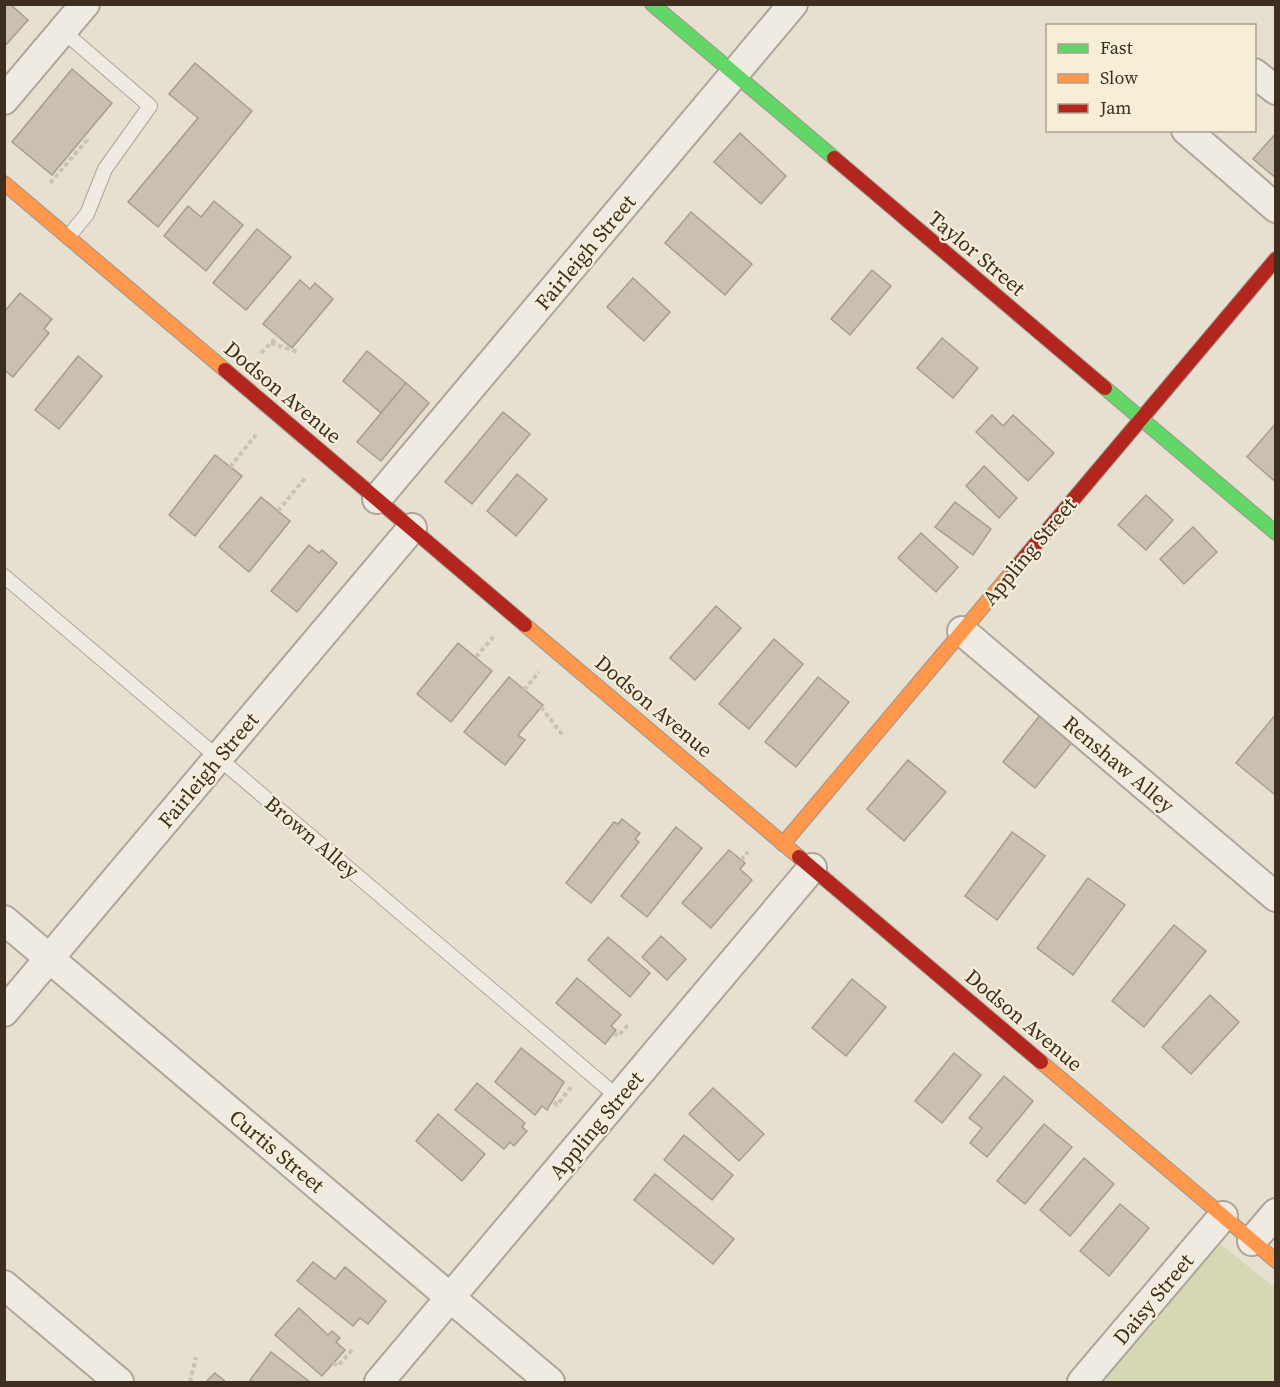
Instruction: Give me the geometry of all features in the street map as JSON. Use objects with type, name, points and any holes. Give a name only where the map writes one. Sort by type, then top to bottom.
[{"type":"street","points":[[4,100],[85,4]]},
{"type":"street","name":"Taylor Street","points":[[652,4],[1275,533]]},
{"type":"street","name":"Fairleigh Street","points":[[377,499],[793,4]]},
{"type":"street","points":[[1256,75],[1275,90]]},
{"type":"street","points":[[1188,132],[1275,208]]},
{"type":"street","name":"Dodson Avenue","points":[[4,183],[1275,1261]]},
{"type":"street","name":"Appling Street","points":[[783,844],[1275,259]]},
{"type":"street","name":"Fairleigh Street","points":[[4,1011],[411,528]]},
{"type":"street","name":"Renshaw Alley","points":[[962,631],[1275,897]]},
{"type":"street","name":"Appling Street","points":[[379,1383],[812,868]]},
{"type":"street","name":"Curtis Street","points":[[4,920],[550,1383]]},
{"type":"street","points":[[1252,1241],[1275,1214]]},
{"type":"street","name":"Daisy Street","points":[[1082,1383],[1223,1216]]},
{"type":"street","points":[[4,1285],[119,1383]]},
{"type":"lane","points":[[63,31],[150,106],[105,170],[87,214],[68,237]]},
{"type":"lane","name":"Brown Alley","points":[[4,576],[619,1098]]},
{"type":"path","points":[[50,183],[87,140],[84,137]]},
{"type":"path","points":[[261,353],[278,336]]},
{"type":"path","points":[[271,343],[298,352]]},
{"type":"path","points":[[230,467],[261,429]]},
{"type":"path","points":[[278,511],[311,471]]},
{"type":"path","points":[[476,657],[497,634]]},
{"type":"path","points":[[524,690],[540,671]]},
{"type":"path","points":[[541,707],[564,737]]},
{"type":"path","points":[[614,1033],[618,1036],[628,1025]]},
{"type":"path","points":[[554,1102],[557,1105],[572,1086]]},
{"type":"path","points":[[333,1363],[338,1366],[353,1349]]},
{"type":"path","points":[[190,1383],[196,1357]]},
{"type":"green space","points":[[1218,1242],[1275,1288],[1275,1382],[1102,1382]]},
{"type":"building","points":[[4,4],[10,4],[28,20],[4,47]]},
{"type":"building","points":[[195,63],[252,111],[158,227],[128,202],[198,118],[169,94]]},
{"type":"building","points":[[72,69],[112,103],[52,175],[12,142]]},
{"type":"building","points":[[740,133],[786,176],[761,204],[714,162]]},
{"type":"building","points":[[1276,133],[1276,178],[1253,159]]},
{"type":"building","points":[[214,201],[243,225],[206,271],[164,236],[188,206],[201,217]]},
{"type":"building","points":[[691,212],[752,264],[725,295],[665,243]]},
{"type":"building","points":[[257,229],[291,257],[246,310],[213,283]]},
{"type":"building","points":[[872,270],[891,286],[850,335],[831,319]]},
{"type":"building","points":[[633,278],[670,312],[644,341],[607,307]]},
{"type":"building","points":[[300,280],[310,289],[315,283],[333,299],[292,348],[263,324]]},
{"type":"building","points":[[20,293],[52,319],[44,329],[49,333],[13,377],[4,370],[4,312]]},
{"type":"building","points":[[942,338],[978,368],[953,398],[917,368]]},
{"type":"building","points":[[367,351],[406,383],[381,413],[343,381]]},
{"type":"building","points":[[78,356],[102,376],[59,429],[35,410]]},
{"type":"building","points":[[406,383],[429,403],[381,461],[357,442]]},
{"type":"building","points":[[503,412],[530,434],[472,504],[445,482]]},
{"type":"building","points":[[992,415],[1003,426],[1013,415],[1054,453],[1028,481],[976,432]]},
{"type":"building","points":[[1276,423],[1276,477],[1273,480],[1247,457]]},
{"type":"building","points":[[215,455],[242,476],[195,536],[169,515]]},
{"type":"building","points":[[984,466],[1017,498],[999,518],[966,486]]},
{"type":"building","points":[[517,474],[547,499],[516,536],[487,511]]},
{"type":"building","points":[[1146,495],[1173,520],[1146,550],[1118,525]]},
{"type":"building","points":[[261,497],[290,521],[249,572],[219,547]]},
{"type":"building","points":[[955,502],[991,529],[973,555],[935,527]]},
{"type":"building","points":[[1193,527],[1217,552],[1184,584],[1160,559]]},
{"type":"building","points":[[921,533],[958,567],[936,592],[898,558]]},
{"type":"building","points":[[309,545],[319,553],[322,550],[337,563],[297,612],[271,591]]},
{"type":"building","points":[[716,606],[741,628],[695,680],[670,658]]},
{"type":"building","points":[[774,639],[803,664],[749,729],[719,704]]},
{"type":"building","points":[[458,643],[492,671],[451,722],[417,694]]},
{"type":"building","points":[[509,677],[543,705],[518,735],[525,740],[505,765],[464,732]]},
{"type":"building","points":[[818,677],[849,702],[796,767],[765,742]]},
{"type":"building","points":[[1041,714],[1074,740],[1035,788],[1003,762]]},
{"type":"building","points":[[1276,714],[1276,791],[1274,794],[1236,763]]},
{"type":"building","points":[[908,760],[946,792],[904,841],[867,809]]},
{"type":"building","points":[[622,819],[640,833],[635,839],[639,842],[591,903],[566,883],[614,822],[618,824]]},
{"type":"building","points":[[676,827],[702,848],[647,917],[621,896]]},
{"type":"building","points":[[1012,832],[1045,856],[997,920],[965,896]]},
{"type":"building","points":[[729,850],[745,863],[740,869],[752,880],[711,928],[682,903]]},
{"type":"building","points":[[1088,878],[1125,905],[1073,975],[1037,948]]},
{"type":"building","points":[[1174,925],[1206,951],[1144,1027],[1112,1001]]},
{"type":"building","points":[[661,936],[686,959],[667,980],[642,957]]},
{"type":"building","points":[[608,937],[650,973],[630,997],[588,960]]},
{"type":"building","points":[[577,978],[621,1015],[611,1026],[616,1030],[605,1044],[556,1003]]},
{"type":"building","points":[[852,979],[886,1007],[846,1056],[812,1028]]},
{"type":"building","points":[[1210,995],[1239,1022],[1191,1074],[1162,1047]]},
{"type":"building","points":[[521,1048],[564,1082],[547,1110],[542,1106],[535,1115],[495,1082]]},
{"type":"building","points":[[954,1053],[981,1075],[942,1123],[915,1101]]},
{"type":"building","points":[[1004,1076],[1033,1101],[987,1157],[970,1143],[982,1128],[969,1118]]},
{"type":"building","points":[[477,1083],[525,1123],[522,1127],[527,1131],[514,1146],[510,1142],[504,1149],[455,1110]]},
{"type":"building","points":[[713,1088],[764,1134],[739,1161],[689,1114]]},
{"type":"building","points":[[438,1114],[485,1154],[462,1181],[416,1141]]},
{"type":"building","points":[[1044,1124],[1072,1147],[1025,1204],[997,1181]]},
{"type":"building","points":[[684,1135],[733,1175],[712,1200],[664,1160]]},
{"type":"building","points":[[1084,1158],[1114,1184],[1070,1236],[1040,1210]]},
{"type":"building","points":[[655,1174],[734,1239],[713,1264],[634,1200]]},
{"type":"building","points":[[1120,1204],[1149,1228],[1109,1276],[1080,1251]]},
{"type":"building","points":[[313,1262],[335,1279],[345,1267],[386,1301],[368,1324],[360,1318],[353,1326],[297,1281]]},
{"type":"building","points":[[299,1308],[328,1335],[332,1331],[340,1338],[336,1342],[345,1350],[322,1376],[275,1335]]},
{"type":"building","points":[[271,1352],[310,1382],[254,1382],[250,1380]]},
{"type":"building","points":[[215,1373],[226,1382],[206,1382]]},
{"type":"traffic: fast","points":[[652,4],[834,158]]},
{"type":"traffic: fast","points":[[1105,388],[1276,533]]},
{"type":"traffic: slow","points":[[4,183],[225,370]]},
{"type":"traffic: slow","points":[[783,844],[1013,571]]},
{"type":"traffic: slow","points":[[525,625],[799,857]]},
{"type":"traffic: slow","points":[[1041,1062],[1276,1261]]},
{"type":"traffic: jam","points":[[834,158],[1105,388]]},
{"type":"traffic: jam","points":[[1013,571],[1276,259]]},
{"type":"traffic: jam","points":[[225,370],[525,625]]},
{"type":"traffic: jam","points":[[799,857],[1041,1062]]}]
